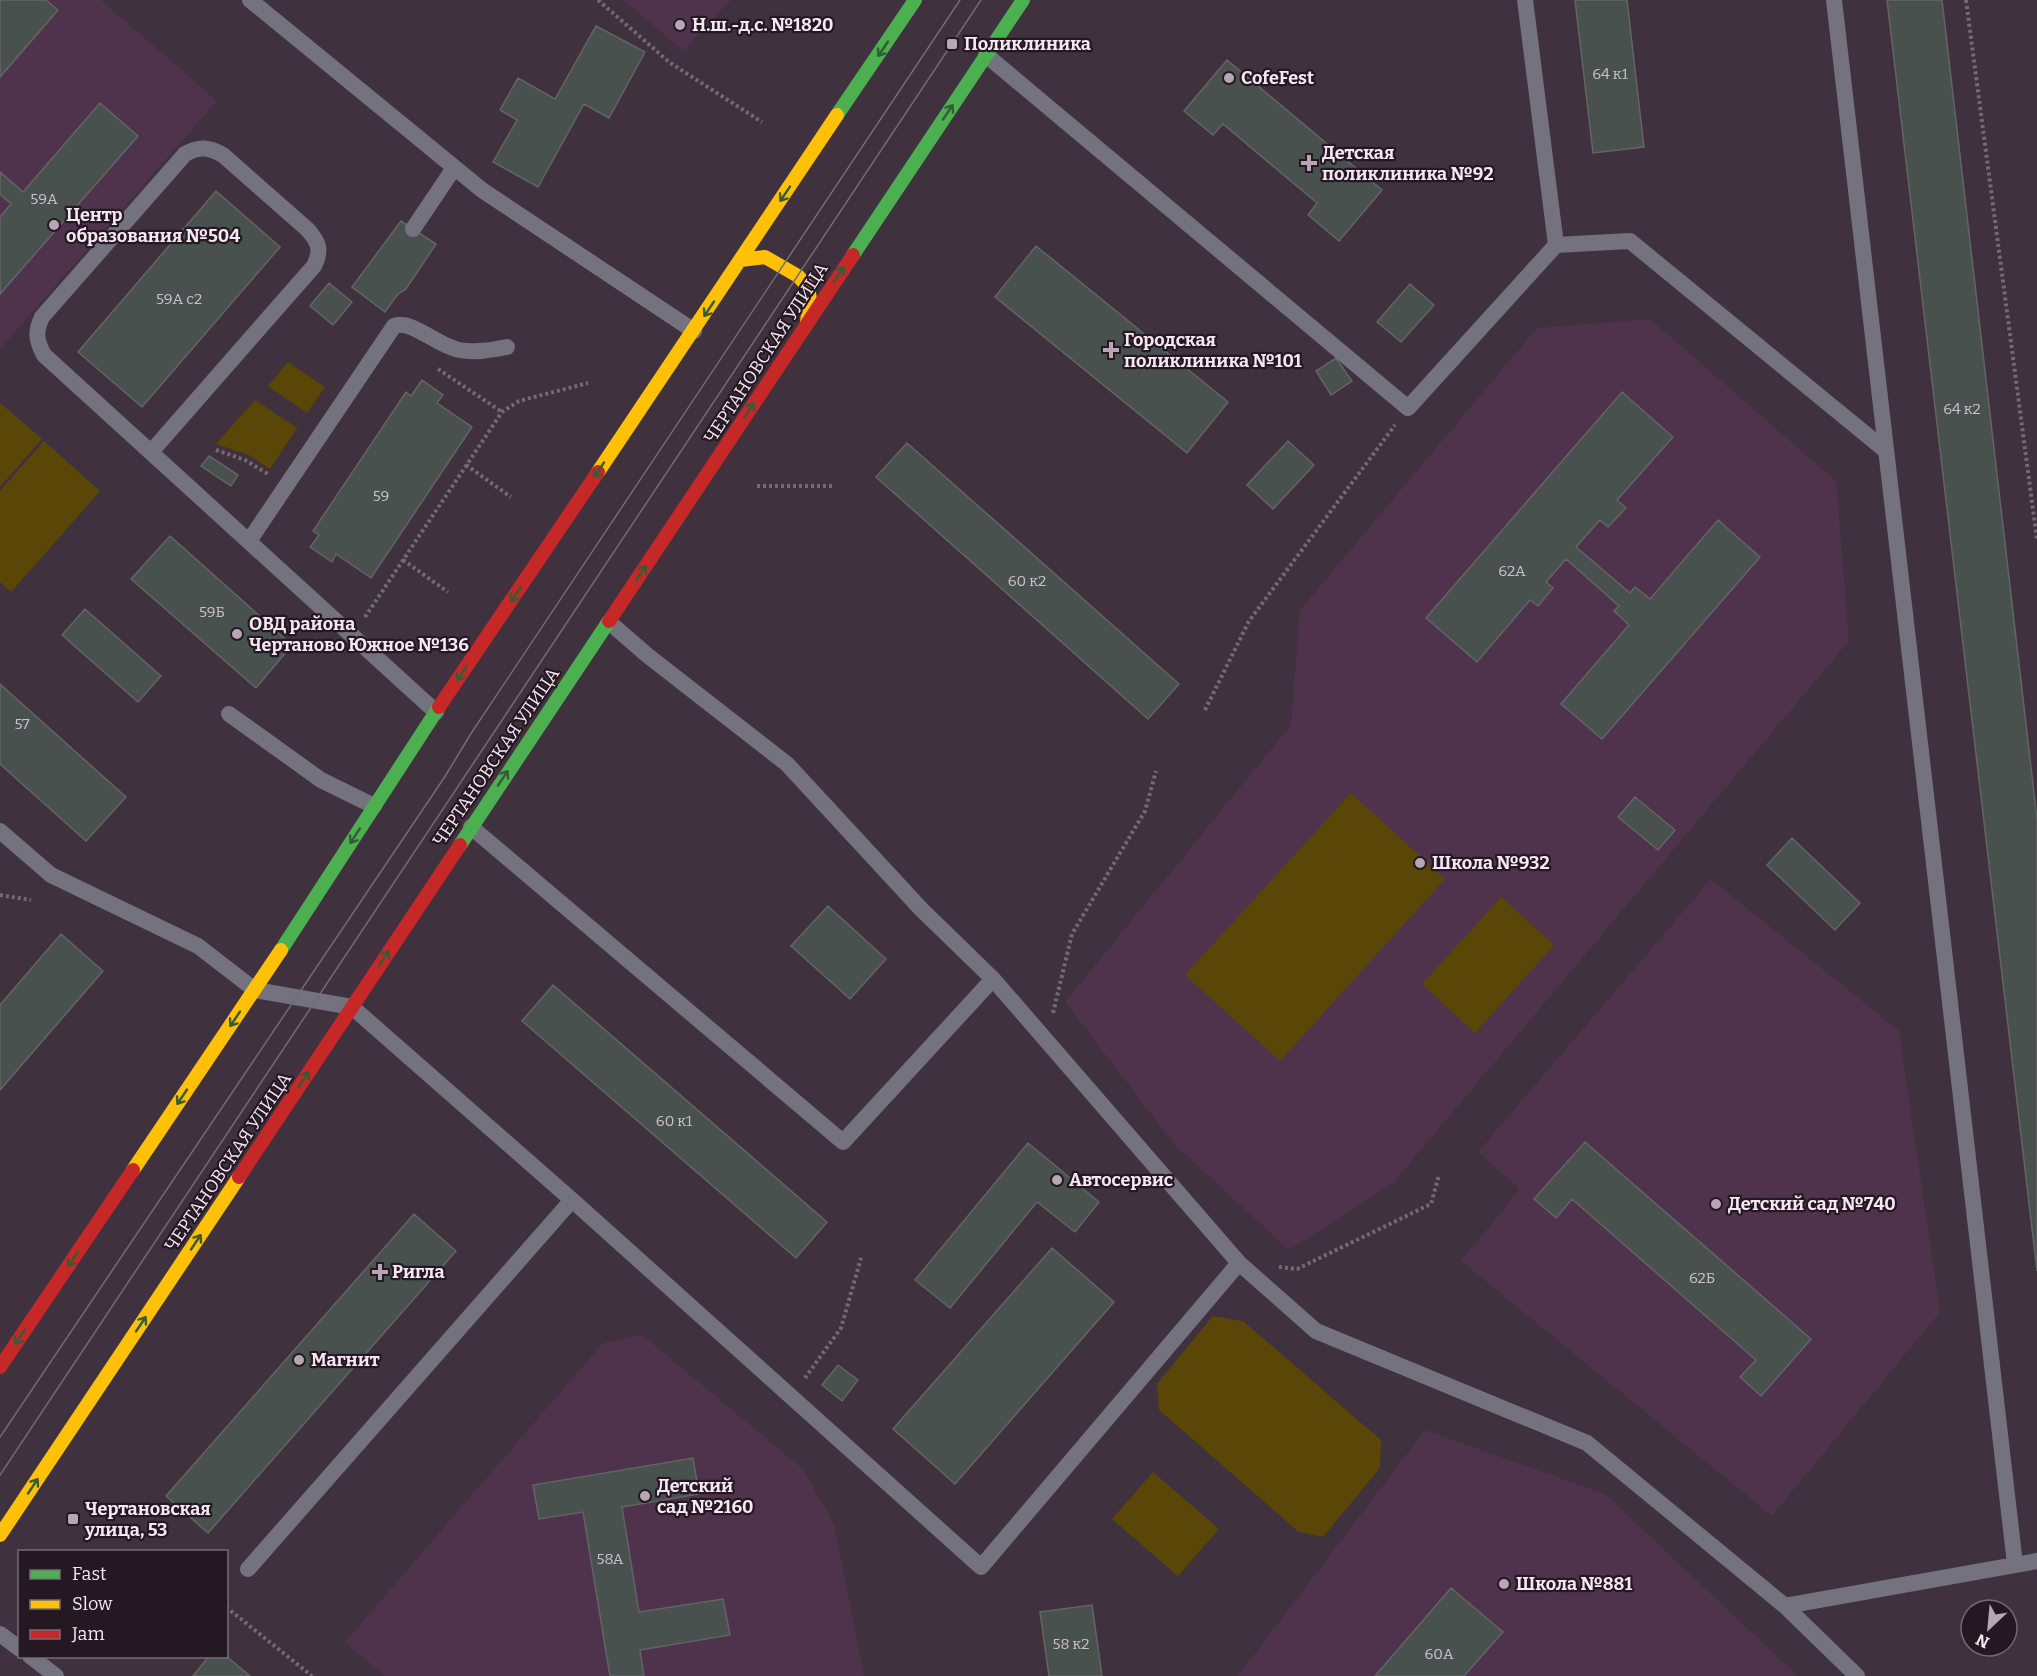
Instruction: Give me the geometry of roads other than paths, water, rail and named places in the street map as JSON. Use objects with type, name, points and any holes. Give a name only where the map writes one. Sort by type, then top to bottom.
[{"type":"main road","points":[[0,1367],[255,990],[436,712],[915,0]]},
{"type":"main road","name":"ЧЕРТАНОВСКАЯ УЛИЦА","points":[[0,1534],[1023,0]]},
{"type":"main road","points":[[741,260],[765,257],[798,276],[808,287],[810,299],[807,322]]},
{"type":"lane","points":[[250,0],[454,168],[509,209],[694,331]]},
{"type":"lane","points":[[1525,0],[1556,245]]},
{"type":"lane","points":[[1834,0],[2015,1564]]},
{"type":"lane","points":[[986,55],[1408,408],[1556,245],[1630,241],[1885,450]]},
{"type":"lane","points":[[151,452],[314,266],[319,257],[320,248],[317,239],[223,155],[213,149],[194,149],[185,154],[42,316],[36,329],[37,341],[44,354],[151,452],[353,635],[436,712]]},
{"type":"lane","points":[[413,229],[454,168]]},
{"type":"lane","points":[[249,541],[393,326],[404,324],[411,326],[440,344],[460,350],[481,351],[507,347]]},
{"type":"lane","points":[[609,622],[647,655],[787,764],[921,909],[993,979],[1239,1263],[1316,1331],[1587,1443],[1785,1606],[1857,1676]]},
{"type":"lane","points":[[229,714],[321,780],[374,806]]},
{"type":"lane","points":[[471,827],[843,1142],[993,979]]},
{"type":"lane","points":[[0,831],[51,875],[198,946],[255,990],[352,1007],[572,1200],[981,1567],[1239,1263]]},
{"type":"lane","points":[[248,1569],[572,1200]]},
{"type":"lane","points":[[1785,1606],[2015,1564],[2037,1562]]},
{"type":"lane","points":[[0,1634],[18,1648]]},
{"type":"lane","points":[[33,1658],[56,1676]]},
{"type":"tram line","points":[[0,1437],[444,778],[472,732],[960,0]]},
{"type":"tram line","points":[[0,1475],[981,0]]},
{"type":"place","name":"Н.ш.-д.с. №1820","points":[[680,25]]},
{"type":"place","name":"Поликлиника","points":[[952,44]]},
{"type":"place","name":"CofeFest","points":[[1229,78]]},
{"type":"place","name":"Детская поликлиника №92","points":[[1309,163]]},
{"type":"place","name":"Центр образования №504","points":[[54,225]]},
{"type":"place","name":"Городская поликлиника №101","points":[[1111,350]]},
{"type":"place","name":"ОВД района Чертаново Южное №136","points":[[237,634]]},
{"type":"place","name":"Школа №932","points":[[1420,863]]},
{"type":"place","name":"Автосервис","points":[[1057,1180]]},
{"type":"place","name":"Детский сад №740","points":[[1716,1204]]},
{"type":"place","name":"Ригла","points":[[380,1272]]},
{"type":"place","name":"Магнит","points":[[299,1360]]},
{"type":"place","name":"Детский сад №2160","points":[[645,1496]]},
{"type":"place","name":"Чертановская улица, 53","points":[[73,1519]]},
{"type":"place","name":"Школа №881","points":[[1504,1584]]}]
